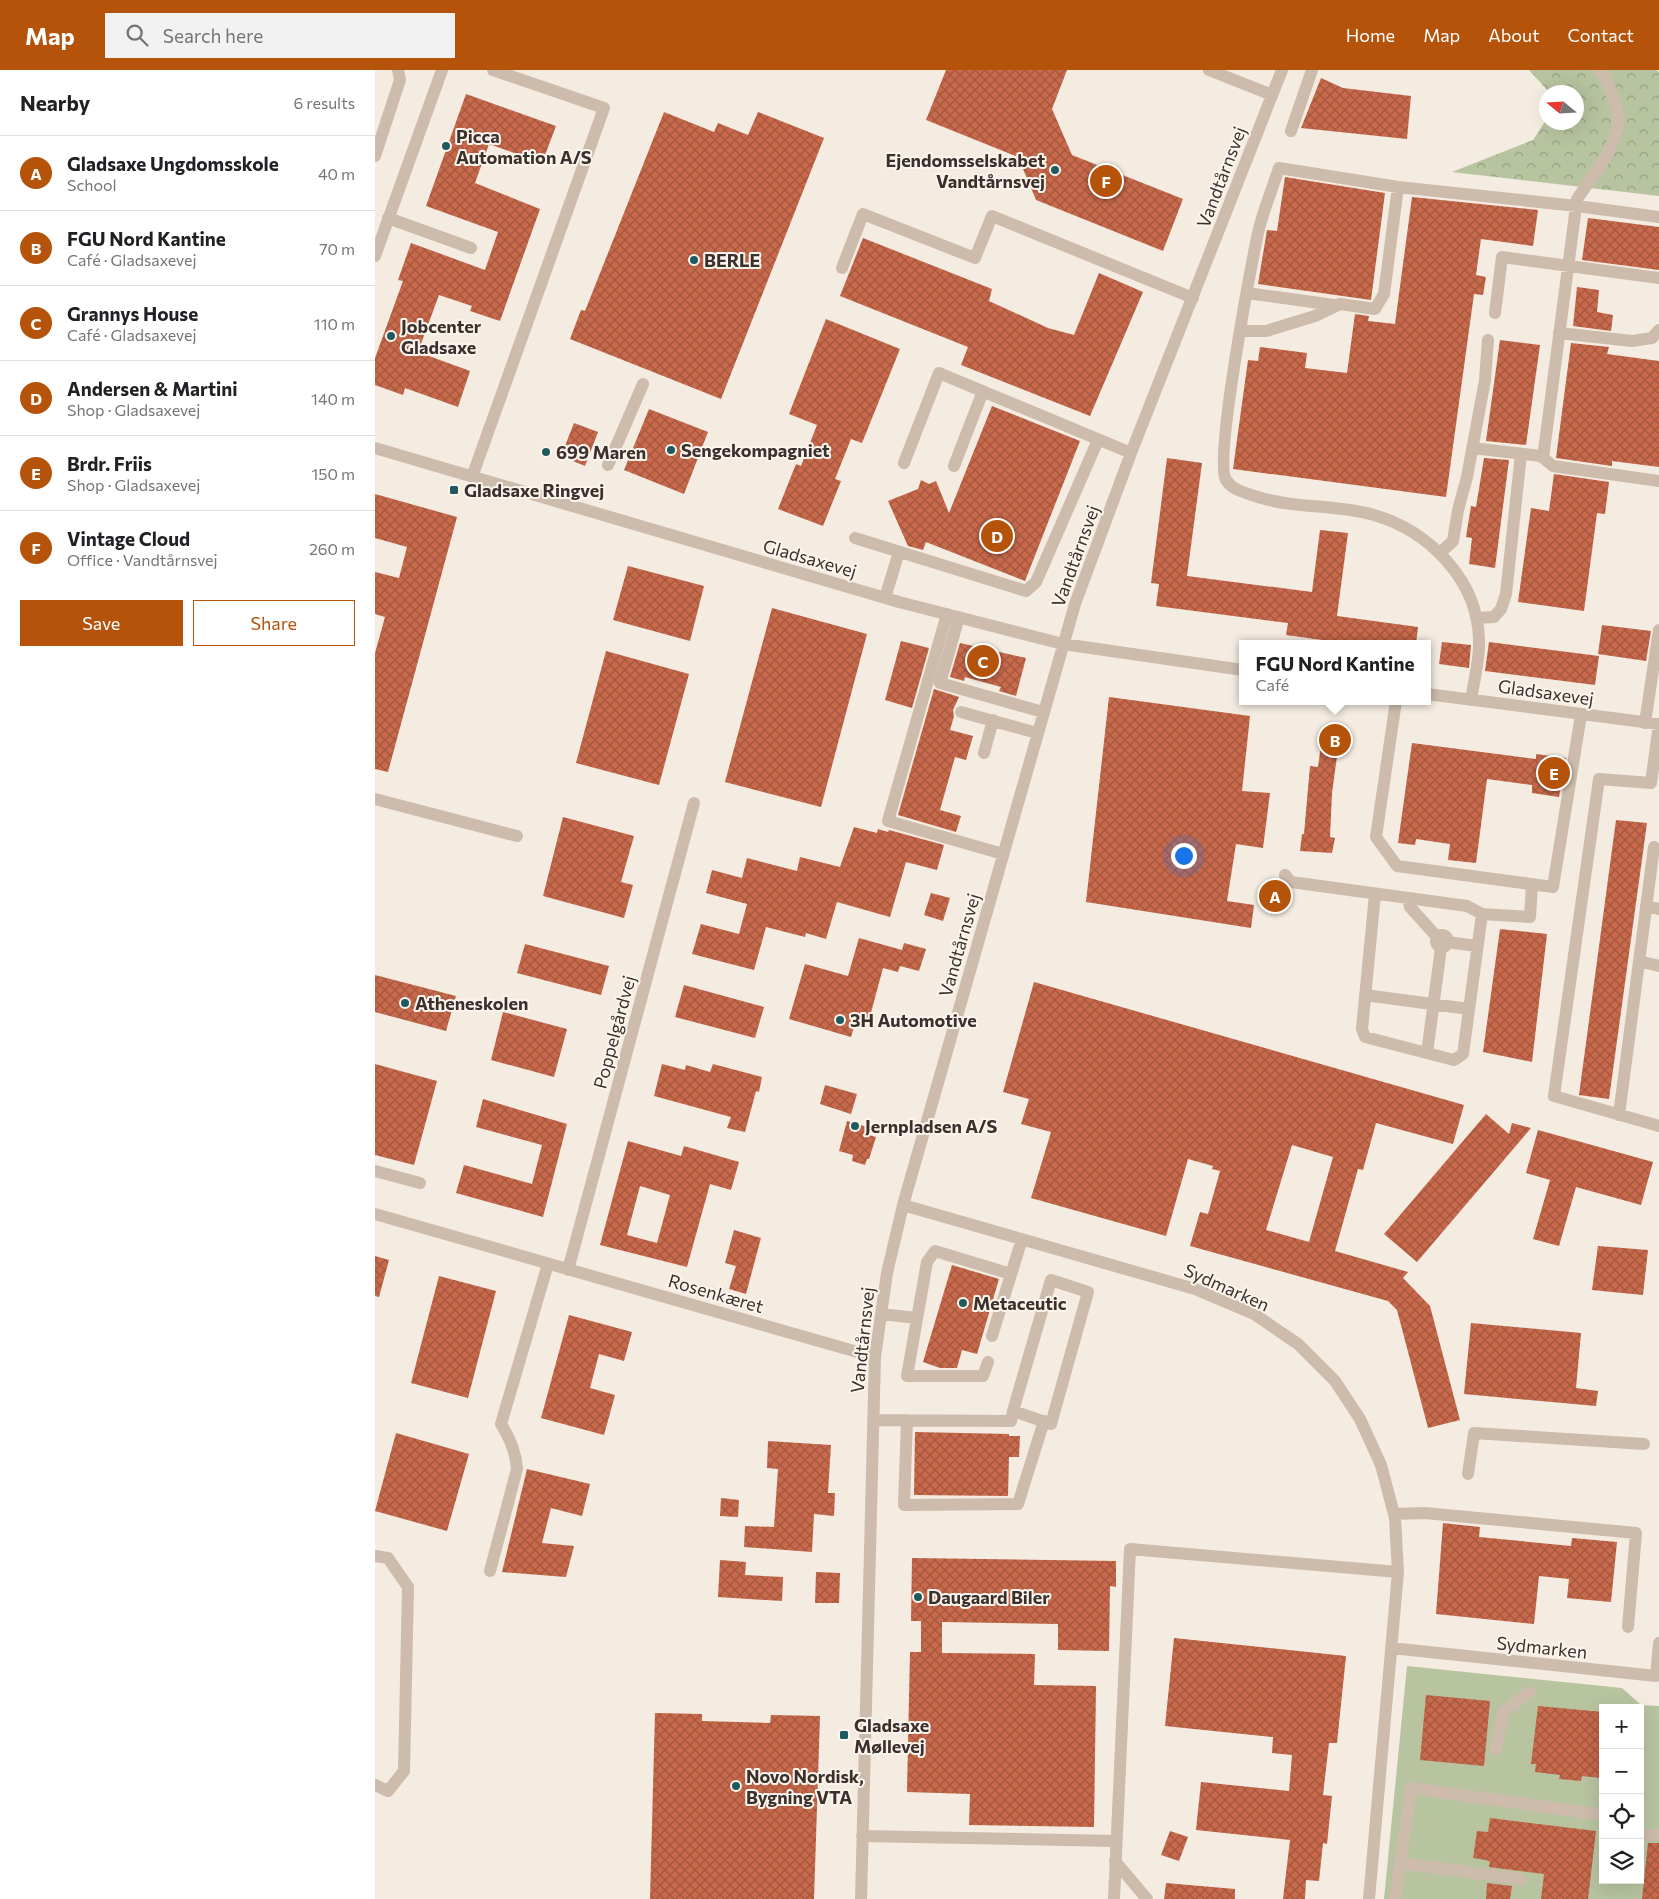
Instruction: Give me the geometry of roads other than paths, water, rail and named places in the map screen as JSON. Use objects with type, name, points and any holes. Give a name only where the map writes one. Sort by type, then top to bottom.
[{"type":"street","points":[[375,156],[399,80],[398,70]]},
{"type":"street","points":[[375,256],[442,70]]},
{"type":"street","points":[[472,477],[604,108],[493,70]]},
{"type":"street","points":[[1209,70],[1272,95]]},
{"type":"street","name":"Vandtårnsvej","points":[[861,1899],[875,1357],[887,1273],[903,1205],[1075,604],[1131,453],[1282,70]]},
{"type":"street","points":[[1291,131],[1312,70]]},
{"type":"street","points":[[1543,458],[1577,199],[1608,154],[1618,128],[1617,108],[1606,78],[1599,70]]},
{"type":"street","points":[[1471,700],[1479,640],[1476,618],[1459,573],[1440,553],[1399,525],[1374,515],[1270,501],[1238,491],[1231,486],[1222,471],[1223,445],[1247,293],[1259,232],[1279,168],[1398,187],[1577,206],[1659,217]]},
{"type":"street","points":[[1247,293],[1375,309],[1383,294],[1398,187]]},
{"type":"street","points":[[842,268],[863,214],[975,258],[992,216],[1193,298]]},
{"type":"street","points":[[389,218],[471,248]]},
{"type":"street","points":[[1495,313],[1502,257],[1659,278]]},
{"type":"street","points":[[1240,331],[1266,331],[1315,316],[1337,305]]},
{"type":"street","points":[[1559,333],[1632,341],[1652,338],[1659,330]]},
{"type":"street","points":[[1440,553],[1453,541],[1457,510],[1472,448],[1485,380],[1488,340]]},
{"type":"street","points":[[904,463],[939,373],[1131,453]]},
{"type":"street","points":[[608,465],[643,384]]},
{"type":"street","points":[[953,466],[983,392]]},
{"type":"street","points":[[855,538],[1026,590],[1036,582],[1098,440]]},
{"type":"street","name":"Gladsaxevej","points":[[375,448],[885,598],[953,616],[1063,644],[1239,669]]},
{"type":"street","points":[[1472,448],[1543,458],[1553,466],[1659,481]]},
{"type":"street","points":[[1476,618],[1494,616],[1501,609],[1505,594],[1521,454]]},
{"type":"street","points":[[885,598],[899,552]]},
{"type":"street","points":[[953,616],[940,683],[1043,712]]},
{"type":"street","points":[[953,616],[888,820],[1003,854]]},
{"type":"street","points":[[1645,723],[1657,661],[1659,630]]},
{"type":"street","name":"Gladsaxevej","points":[[1431,695],[1659,724]]},
{"type":"street","points":[[1395,705],[1376,837],[1397,866],[1553,887],[1581,715]]},
{"type":"street","points":[[961,712],[1037,733]]},
{"type":"street","points":[[984,753],[993,720]]},
{"type":"street","points":[[1659,724],[1651,783],[1599,779],[1554,1096],[1659,1126]]},
{"type":"street","points":[[375,799],[517,836]]},
{"type":"street","name":"Poppelgårdvej","points":[[567,1270],[694,803]]},
{"type":"street","points":[[1619,1115],[1639,961],[1653,907],[1654,847]]},
{"type":"street","points":[[1285,875],[1291,882],[1467,906],[1481,914],[1530,917],[1532,884]]},
{"type":"street","points":[[1375,894],[1362,1029],[1365,1037],[1454,1060],[1463,1054],[1481,914]]},
{"type":"street","points":[[1408,898],[1410,907],[1442,942],[1477,946]]},
{"type":"street","points":[[1427,1053],[1442,942]]},
{"type":"street","points":[[1639,961],[1659,966]]},
{"type":"street","points":[[1365,994],[1469,1009]]},
{"type":"street","points":[[375,1171],[420,1183]]},
{"type":"street","name":"Sydmarken","points":[[903,1205],[1195,1289],[1253,1314],[1298,1344],[1335,1381],[1360,1419],[1381,1465],[1394,1514],[1399,1572],[1369,1899]]},
{"type":"street","name":"Rosenkæret","points":[[375,1214],[875,1357]]},
{"type":"street","points":[[992,1336],[1022,1239]]},
{"type":"street","points":[[988,1362],[983,1376],[907,1376],[927,1262],[935,1251],[1011,1274]]},
{"type":"street","points":[[490,1571],[517,1469],[517,1458],[509,1437],[501,1424],[547,1264]]},
{"type":"street","points":[[873,1420],[1011,1421],[1013,1411],[1051,1280],[1088,1292],[1051,1424],[1013,1411]]},
{"type":"street","points":[[881,1314],[917,1318]]},
{"type":"street","points":[[907,1420],[904,1504],[1018,1504],[1044,1421]]},
{"type":"street","points":[[1468,1474],[1474,1433],[1644,1444]]},
{"type":"street","points":[[1394,1514],[1425,1513],[1636,1533],[1628,1627]]},
{"type":"street","points":[[1114,1899],[1115,1841],[1130,1549],[1399,1572]]},
{"type":"street","points":[[375,1556],[388,1558],[408,1587],[404,1771],[388,1791],[375,1785]]},
{"type":"street","name":"Sydmarken","points":[[1391,1648],[1656,1676],[1659,1643]]},
{"type":"street","points":[[1496,1749],[1503,1712],[1530,1692]]},
{"type":"street","points":[[1395,1899],[1411,1788],[1599,1814]]},
{"type":"street","points":[[1644,1834],[1659,1836]]},
{"type":"street","points":[[862,1836],[1115,1841]]},
{"type":"street","points":[[1115,1861],[1147,1899]]},
{"type":"street","points":[[1400,1863],[1521,1880]]},
{"type":"place","name":"Picca Automation A/S","points":[[446,146]]},
{"type":"place","name":"Ejendomsselskabet Vandtårnsvej","points":[[1055,170]]},
{"type":"place","name":"Vintage Cloud","points":[[1106,181]]},
{"type":"place","name":"BERLE","points":[[694,260]]},
{"type":"place","name":"Jobcenter Gladsaxe","points":[[391,336]]},
{"type":"place","name":"Sengekompagniet","points":[[671,450]]},
{"type":"place","name":"699 Maren","points":[[546,452]]},
{"type":"place","name":"Gladsaxe Ringvej","points":[[454,490]]},
{"type":"place","name":"Andersen & Martini","points":[[997,536]]},
{"type":"place","name":"Grannys House","points":[[983,661]]},
{"type":"place","name":"FGU Nord Kantine","points":[[1335,740]]},
{"type":"place","name":"Brdr. Friis","points":[[1554,773]]},
{"type":"place","name":"Gladsaxe Ungdomsskole","points":[[1275,896]]},
{"type":"place","name":"Atheneskolen","points":[[405,1003]]},
{"type":"place","name":"3H Automotive","points":[[840,1020]]},
{"type":"place","name":"Jernpladsen A/S","points":[[855,1126]]},
{"type":"place","name":"Metaceutic","points":[[963,1303]]},
{"type":"place","name":"Daugaard Biler","points":[[918,1597]]},
{"type":"place","name":"Gladsaxe Møllevej","points":[[844,1735]]},
{"type":"place","name":"Novo Nordisk, Bygning VTA","points":[[736,1786]]}]
